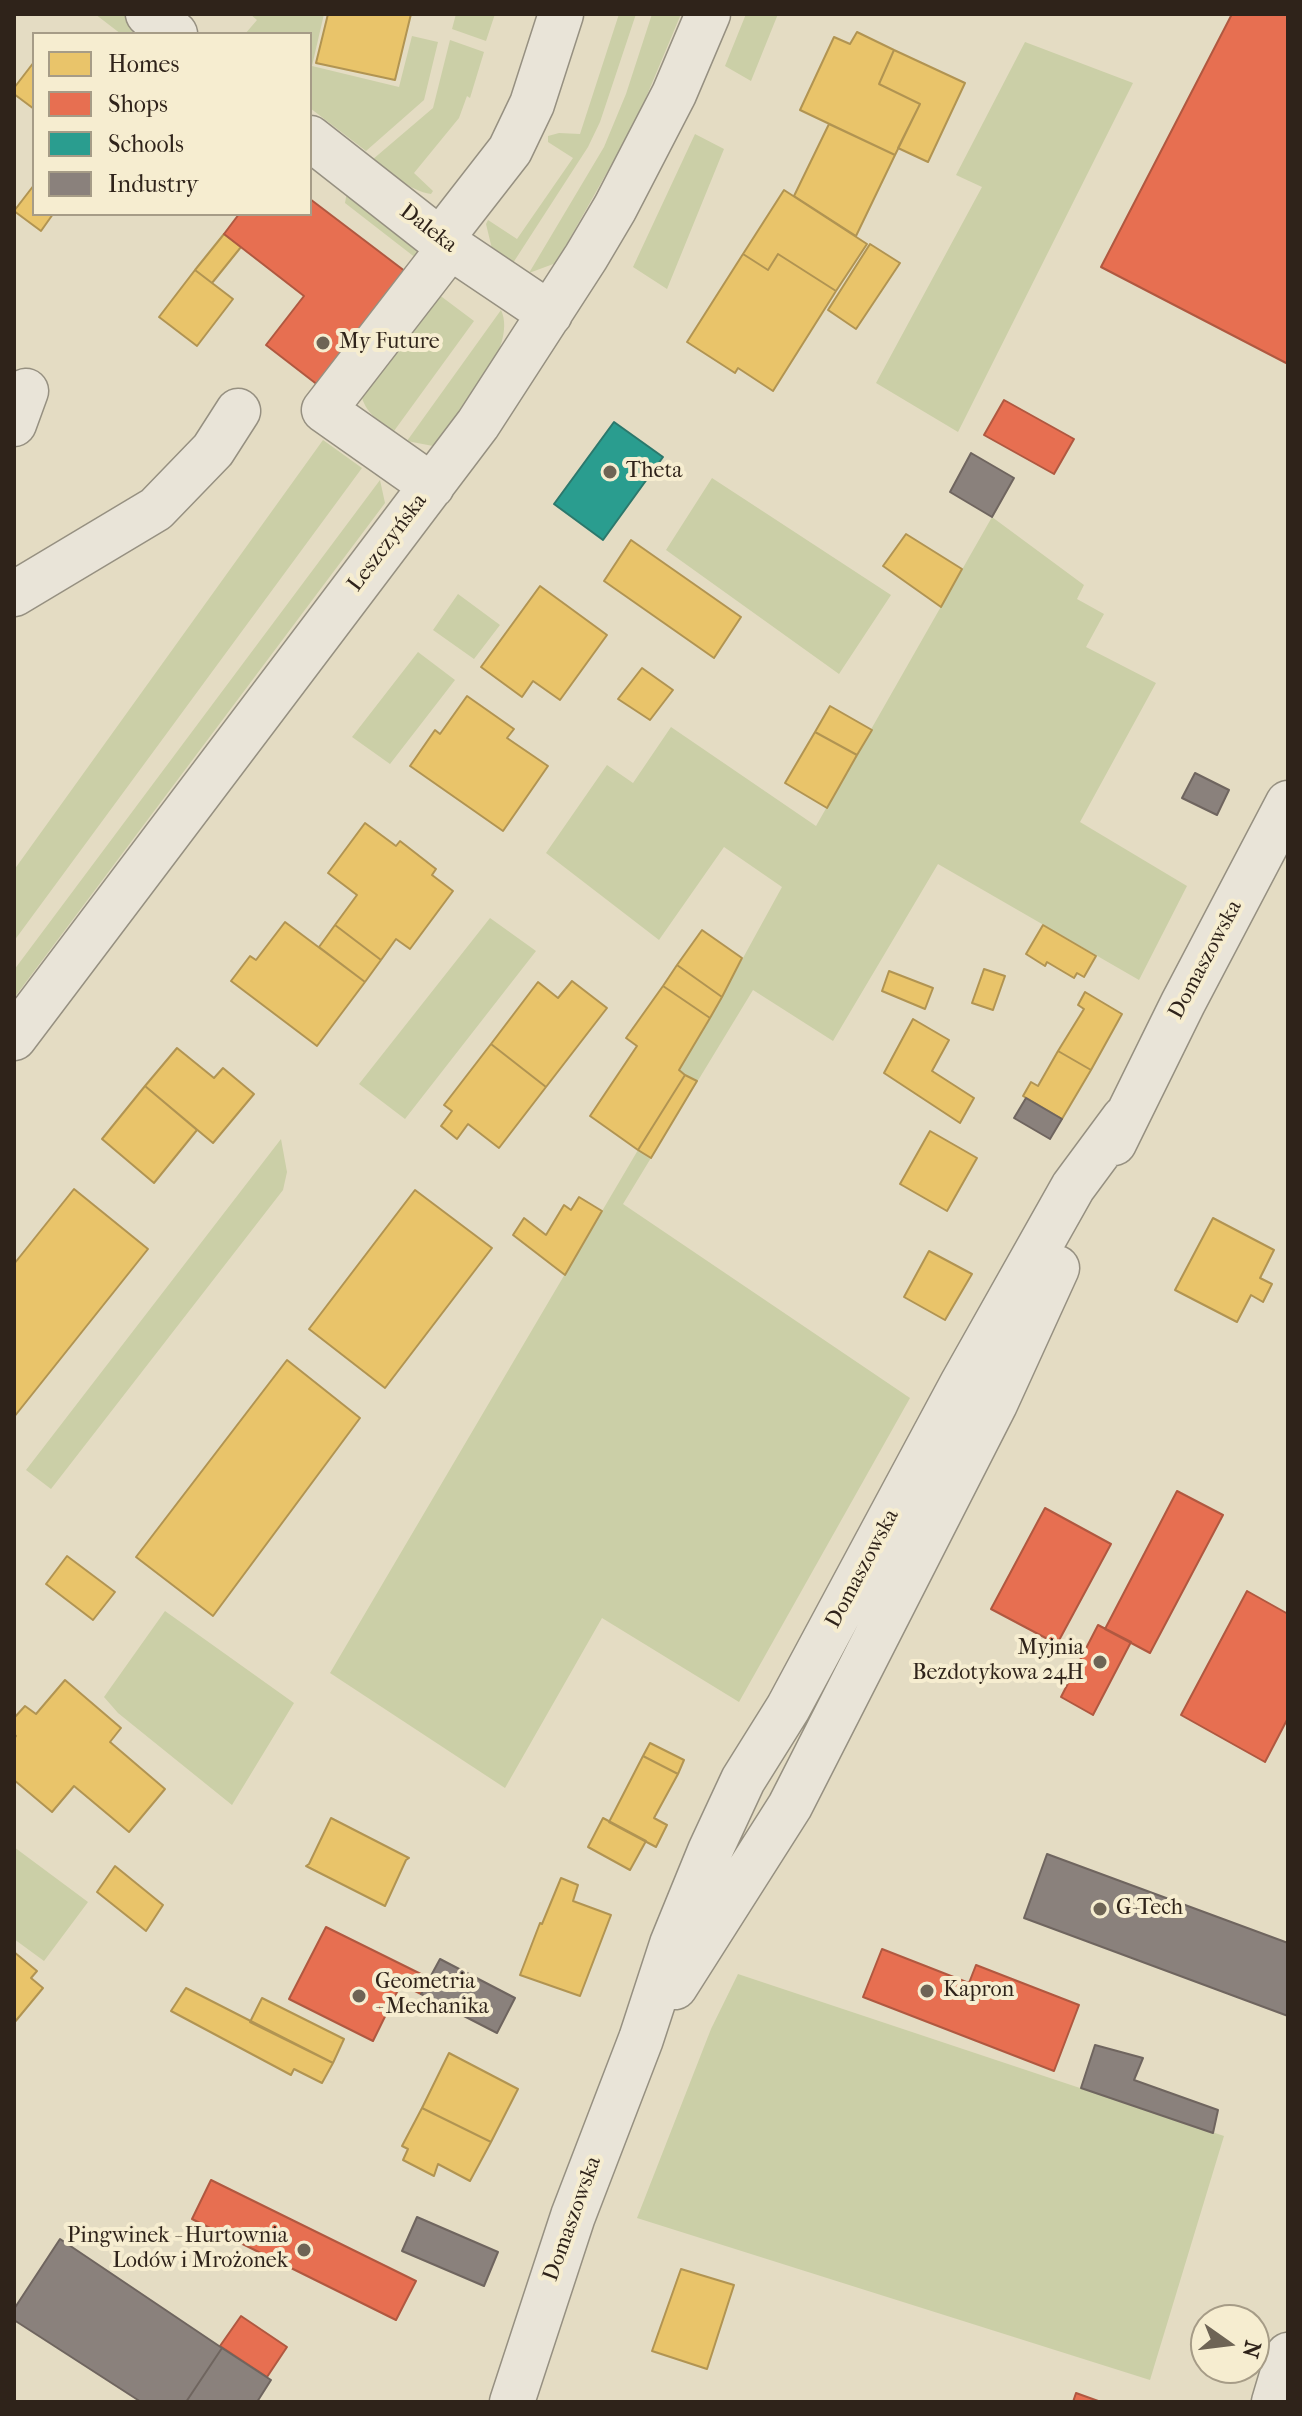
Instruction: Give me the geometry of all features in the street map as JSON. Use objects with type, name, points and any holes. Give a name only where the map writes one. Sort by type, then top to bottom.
[{"type":"street","points":[[148,14],[172,32]]},
{"type":"street","points":[[432,486],[324,410],[510,150],[532,104],[561,14]]},
{"type":"street","name":"Leszczyńska","points":[[14,1038],[478,424],[593,245],[674,94],[708,14]]},
{"type":"street","name":"Daleka","points":[[312,140],[445,243],[550,314]]},
{"type":"street","points":[[14,594],[156,509],[213,450],[238,411]]},
{"type":"street","name":"Domaszowska","points":[[512,2402],[573,2216],[641,2039],[682,1918],[743,1780],[788,1708],[962,1384],[1073,1187],[1124,1118],[1288,803]]},
{"type":"street","points":[[1274,2402],[1288,2355]]},
{"type":"green space","points":[[95,14],[122,14],[144,31],[118,32]]},
{"type":"green space","points":[[250,14],[324,14],[312,66],[312,32],[247,32],[257,20]]},
{"type":"green space","points":[[456,14],[495,14],[486,41],[452,29]]},
{"type":"green space","points":[[619,14],[636,14],[600,122],[588,147],[513,263],[493,253],[486,224],[488,220],[517,239],[573,158],[548,142],[548,136],[580,134]]},
{"type":"green space","points":[[652,14],[681,14],[637,119],[556,263],[529,273],[604,147],[626,94]]},
{"type":"green space","points":[[746,14],[778,14],[751,81],[725,66]]},
{"type":"green space","points":[[412,36],[438,42],[424,100],[366,151],[312,110],[312,66],[399,87]]},
{"type":"green space","points":[[450,40],[484,52],[470,98],[467,96],[459,118],[414,173],[433,191],[431,194],[408,185],[372,160],[433,108]]},
{"type":"green space","points":[[1025,42],[1133,83],[958,432],[876,383],[982,187],[956,175]]},
{"type":"green space","points":[[695,134],[724,149],[667,289],[633,267]]},
{"type":"green space","points":[[348,186],[424,244],[421,262],[345,203]]},
{"type":"green space","points":[[434,291],[474,321],[394,431],[369,411],[361,394]]},
{"type":"green space","points":[[501,310],[504,326],[501,343],[469,400],[433,446],[407,441]]},
{"type":"green space","points":[[323,440],[362,468],[14,941],[14,870]]},
{"type":"green space","points":[[712,478],[891,595],[839,674],[666,550]]},
{"type":"green space","points":[[380,480],[385,503],[14,998],[14,970]]},
{"type":"green space","points":[[992,517],[1084,585],[1077,599],[1104,614],[1086,647],[1156,683],[1080,822],[1187,886],[1139,980],[938,864],[833,1041],[753,990],[623,1204],[910,1398],[739,1702],[602,1618],[505,1788],[330,1673],[638,1150],[685,1076],[679,1070],[782,887],[724,847],[659,940],[546,853],[607,765],[633,783],[671,727],[816,826]]},
{"type":"green space","points":[[458,594],[500,625],[474,659],[433,630]]},
{"type":"green space","points":[[418,652],[455,680],[390,764],[352,737]]},
{"type":"green space","points":[[490,918],[536,951],[405,1119],[359,1084]]},
{"type":"green space","points":[[281,1139],[287,1172],[283,1190],[51,1489],[26,1470]]},
{"type":"green space","points":[[165,1611],[294,1703],[232,1805],[118,1713],[104,1697]]},
{"type":"green space","points":[[14,1847],[88,1902],[44,1961],[14,1939]]},
{"type":"green space","points":[[738,1974],[1224,2136],[1150,2380],[637,2218],[711,2029]]},
{"type":"building: Homes","points":[[328,14],[411,14],[395,80],[316,63]]},
{"type":"building: Homes","points":[[857,32],[894,50],[879,84],[920,104],[895,155],[800,110],[834,37],[850,44]]},
{"type":"building: Homes","points":[[894,50],[965,83],[928,162],[898,148],[920,104],[879,84]]},
{"type":"building: Homes","points":[[32,65],[32,108],[14,94],[14,88]]},
{"type":"building: Homes","points":[[829,124],[895,155],[856,236],[794,196]]},
{"type":"building: Homes","points":[[32,188],[32,216],[52,216],[41,231],[14,211]]},
{"type":"building: Homes","points":[[784,190],[867,244],[836,291],[778,254],[768,270],[743,254]]},
{"type":"building: Homes","points":[[224,234],[241,247],[212,283],[195,270]]},
{"type":"building: Homes","points":[[870,244],[900,263],[856,329],[828,310]]},
{"type":"building: Homes","points":[[743,254],[768,270],[778,254],[836,291],[773,391],[738,368],[735,373],[687,342]]},
{"type":"building: Homes","points":[[195,270],[233,299],[197,346],[159,317]]},
{"type":"building: Homes","points":[[906,534],[962,569],[941,607],[883,566]]},
{"type":"building: Homes","points":[[631,540],[741,617],[714,658],[604,581]]},
{"type":"building: Homes","points":[[540,586],[607,635],[560,700],[533,681],[522,697],[481,667]]},
{"type":"building: Homes","points":[[642,668],[673,690],[650,720],[618,699]]},
{"type":"building: Homes","points":[[467,696],[514,729],[507,738],[548,766],[503,831],[410,766],[435,730],[440,734]]},
{"type":"building: Homes","points":[[830,706],[872,730],[857,755],[815,732]]},
{"type":"building: Homes","points":[[815,732],[857,755],[827,808],[785,783]]},
{"type":"building: Homes","points":[[365,823],[396,846],[400,841],[436,869],[432,875],[453,891],[410,949],[396,939],[381,960],[335,925],[357,895],[328,873]]},
{"type":"building: Homes","points":[[285,922],[365,982],[317,1046],[231,981],[250,956],[256,960]]},
{"type":"building: Homes","points":[[335,925],[381,960],[365,982],[319,947]]},
{"type":"building: Homes","points":[[1043,925],[1096,956],[1084,977],[1077,973],[1074,978],[1026,954]]},
{"type":"building: Homes","points":[[702,930],[742,958],[722,997],[677,965]]},
{"type":"building: Homes","points":[[677,965],[722,997],[710,1018],[663,986]]},
{"type":"building: Homes","points":[[984,969],[1005,976],[993,1010],[972,1003]]},
{"type":"building: Homes","points":[[889,971],[933,988],[925,1009],[882,991]]},
{"type":"building: Homes","points":[[572,981],[607,1008],[546,1087],[491,1044],[538,982],[558,998]]},
{"type":"building: Homes","points":[[663,986],[710,1018],[679,1070],[685,1075],[638,1150],[590,1116],[637,1046],[626,1038]]},
{"type":"building: Homes","points":[[1085,992],[1122,1014],[1091,1070],[1058,1051],[1084,1009],[1078,1005]]},
{"type":"building: Homes","points":[[913,1019],[949,1040],[932,1071],[974,1098],[960,1123],[884,1073]]},
{"type":"building: Homes","points":[[491,1044],[546,1087],[499,1148],[468,1124],[457,1139],[441,1126],[452,1111],[444,1105]]},
{"type":"building: Homes","points":[[177,1048],[214,1078],[223,1068],[254,1094],[213,1143],[145,1086]]},
{"type":"building: Homes","points":[[1058,1051],[1091,1070],[1062,1119],[1023,1096],[1031,1082],[1038,1086]]},
{"type":"building: Homes","points":[[685,1075],[697,1081],[651,1158],[638,1150]]},
{"type":"building: Homes","points":[[145,1086],[197,1130],[154,1183],[102,1139]]},
{"type":"building: Homes","points":[[930,1131],[977,1158],[947,1211],[900,1184]]},
{"type":"building: Homes","points":[[74,1189],[148,1249],[14,1417],[14,1264]]},
{"type":"building: Homes","points":[[415,1190],[492,1248],[385,1388],[309,1329]]},
{"type":"building: Homes","points":[[579,1197],[602,1211],[565,1275],[513,1235],[524,1218],[546,1235],[564,1205],[571,1210]]},
{"type":"building: Homes","points":[[1213,1218],[1274,1250],[1260,1278],[1272,1284],[1263,1302],[1251,1295],[1237,1322],[1175,1290]]},
{"type":"building: Homes","points":[[929,1251],[972,1274],[945,1320],[904,1297]]},
{"type":"building: Homes","points":[[287,1360],[360,1418],[213,1616],[136,1557]]},
{"type":"building: Homes","points":[[67,1556],[115,1592],[93,1620],[46,1584]]},
{"type":"building: Homes","points":[[65,1680],[121,1728],[110,1742],[165,1789],[129,1832],[74,1786],[52,1812],[14,1780],[14,1718],[25,1706],[36,1714]]},
{"type":"building: Homes","points":[[650,1743],[684,1760],[678,1774],[643,1756]]},
{"type":"building: Homes","points":[[643,1756],[678,1774],[654,1818],[667,1825],[656,1847],[609,1822]]},
{"type":"building: Homes","points":[[331,1818],[409,1858],[385,1906],[306,1866]]},
{"type":"building: Homes","points":[[603,1818],[646,1841],[630,1870],[588,1847]]},
{"type":"building: Homes","points":[[115,1866],[163,1905],[146,1931],[97,1892]]},
{"type":"building: Homes","points":[[561,1878],[578,1885],[573,1901],[611,1915],[580,1996],[520,1975]]},
{"type":"building: Homes","points":[[14,1952],[37,1971],[31,1978],[43,1988],[14,2023]]},
{"type":"building: Homes","points":[[186,1988],[333,2063],[322,2083],[294,2069],[291,2075],[171,2011]]},
{"type":"building: Homes","points":[[262,1998],[344,2039],[333,2063],[250,2022]]},
{"type":"building: Homes","points":[[449,2053],[518,2089],[491,2142],[422,2108]]},
{"type":"building: Homes","points":[[422,2108],[491,2142],[470,2181],[438,2164],[434,2176],[403,2160],[408,2149],[402,2146]]},
{"type":"building: Homes","points":[[681,2269],[734,2285],[707,2369],[652,2351]]},
{"type":"building: Shops","points":[[1232,14],[1288,14],[1288,364],[1101,267]]},
{"type":"building: Shops","points":[[312,201],[410,275],[323,389],[266,345],[304,296],[224,234],[238,216],[312,216]]},
{"type":"building: Shops","points":[[1004,400],[1074,439],[1054,474],[984,435]]},
{"type":"building: Shops","points":[[1177,1491],[1223,1515],[1150,1653],[1105,1629]]},
{"type":"building: Shops","points":[[1045,1508],[1111,1544],[1057,1644],[991,1609]]},
{"type":"building: Shops","points":[[1247,1591],[1288,1614],[1288,1718],[1265,1762],[1181,1715]]},
{"type":"building: Shops","name":"Myjnia Bezdotykowa 24H","points":[[1098,1625],[1131,1642],[1093,1715],[1061,1697]]},
{"type":"building: Shops","points":[[326,1927],[429,1978],[421,1994],[401,1984],[373,2041],[289,1999]]},
{"type":"building: Shops","points":[[882,1949],[969,1983],[976,1965],[1079,2005],[1054,2071],[863,1997]]},
{"type":"building: Shops","name":"Pingwinek - Hurtownia Lodów i Mrożonek","points":[[211,2180],[416,2281],[396,2320],[192,2219]]},
{"type":"building: Shops","points":[[241,2316],[287,2347],[267,2377],[220,2346]]},
{"type":"building: Shops","points":[[1076,2393],[1101,2402],[1073,2402]]},
{"type":"building: Schools","points":[[614,422],[663,457],[603,540],[554,504]]},
{"type":"building: Industry","points":[[971,453],[1014,478],[992,517],[950,492]]},
{"type":"building: Industry","points":[[1195,773],[1229,790],[1217,815],[1182,798]]},
{"type":"building: Industry","points":[[1026,1098],[1062,1119],[1050,1139],[1014,1118]]},
{"type":"building: Industry","points":[[1047,1854],[1288,1943],[1288,2016],[1024,1918]]},
{"type":"building: Industry","points":[[440,1959],[515,1998],[497,2033],[421,1994]]},
{"type":"building: Industry","points":[[1095,2045],[1143,2058],[1134,2080],[1218,2110],[1213,2133],[1081,2088]]},
{"type":"building: Industry","points":[[417,2217],[498,2252],[484,2286],[402,2251]]},
{"type":"building: Industry","points":[[60,2239],[222,2348],[186,2402],[141,2402],[14,2320],[14,2309]]},
{"type":"building: Industry","points":[[222,2348],[271,2380],[257,2402],[186,2402]]},
{"type":"place","name":"My Future","points":[[323,343]]},
{"type":"place","name":"Theta","points":[[610,472]]},
{"type":"place","name":"Myjnia Bezdotykowa 24H","points":[[1100,1662]]},
{"type":"place","name":"G-Tech","points":[[1100,1909]]},
{"type":"place","name":"Kapron","points":[[927,1991]]},
{"type":"place","name":"Geometria - Mechanika","points":[[359,1996]]},
{"type":"place","name":"Pingwinek - Hurtownia Lodów i Mrożonek","points":[[304,2250]]}]
